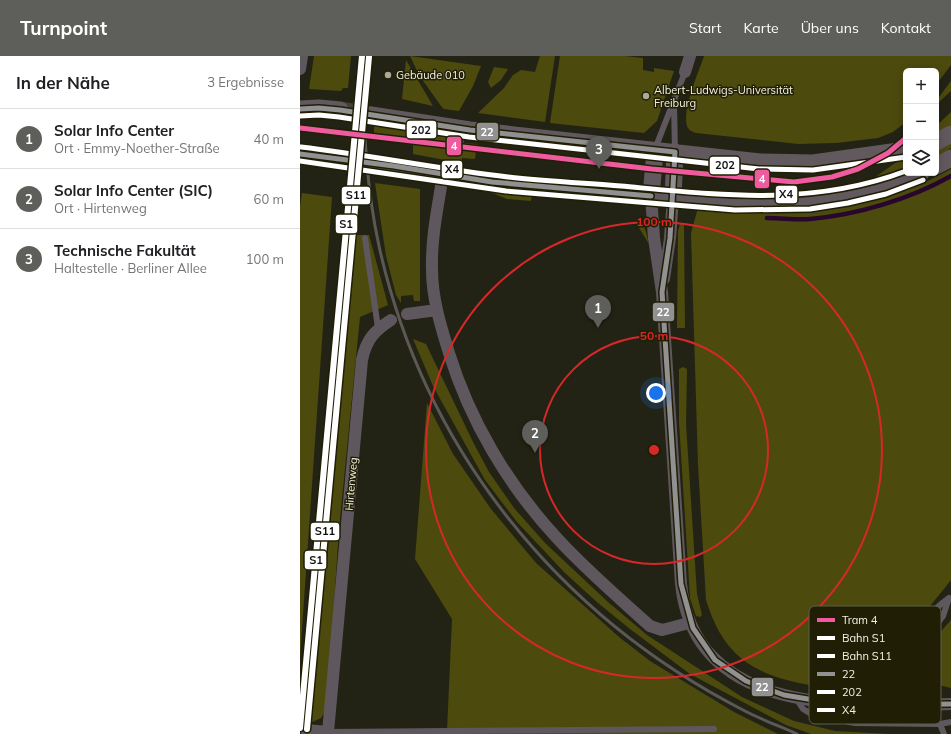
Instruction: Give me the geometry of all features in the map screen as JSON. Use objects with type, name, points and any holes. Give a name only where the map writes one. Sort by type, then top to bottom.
[{"type":"main road","points":[[300,109],[319,108],[340,110]]},
{"type":"main road","points":[[371,115],[470,130],[760,162],[813,163],[903,150]]},
{"type":"main road","points":[[939,140],[951,134]]},
{"type":"main road","points":[[651,196],[654,151]]},
{"type":"main road","points":[[673,198],[675,152]]},
{"type":"main road","points":[[300,154],[334,158]]},
{"type":"main road","points":[[939,164],[951,158]]},
{"type":"main road","points":[[374,163],[492,182],[752,204],[797,204],[829,201],[862,194],[899,183],[914,176]]},
{"type":"street","points":[[300,69],[302,56]]},
{"type":"street","points":[[685,72],[690,56]]},
{"type":"street","points":[[444,174],[433,233],[432,249],[432,272],[437,310],[458,380],[486,441],[522,496],[556,537],[650,626],[662,630],[689,623]]},
{"type":"street","points":[[651,196],[653,230],[662,292],[681,584],[683,601],[689,623],[705,648],[724,668],[753,684],[796,698],[809,700]]},
{"type":"street","points":[[662,292],[670,238],[673,198]]},
{"type":"street","points":[[407,314],[437,310]]},
{"type":"street","name":"Hirtenweg","points":[[328,732],[362,360],[364,348],[369,338],[378,328],[391,320]]},
{"type":"street","points":[[941,704],[951,704]]},
{"type":"street","points":[[306,730],[328,732]]},
{"type":"lane","points":[[654,151],[674,104],[685,72]]},
{"type":"lane","points":[[674,104],[675,152]]},
{"type":"lane","points":[[365,238],[378,328]]},
{"type":"lane","points":[[938,606],[950,597]]},
{"type":"lane","points":[[941,619],[950,597]]},
{"type":"lane","points":[[796,698],[803,709],[809,713]]},
{"type":"lane","points":[[941,724],[951,722]]},
{"type":"lane","points":[[940,724],[944,734]]},
{"type":"lane","points":[[328,732],[714,729]]},
{"type":"shaded area","points":[[314,56],[351,56],[348,88],[343,88],[341,91],[309,89]]},
{"type":"shaded area","points":[[410,56],[481,66],[473,86],[459,111],[444,109],[441,106],[419,75]]},
{"type":"shaded area","points":[[540,56],[555,56],[545,122],[478,113],[504,88],[513,75],[521,70],[535,72]]},
{"type":"shaded area","points":[[560,56],[625,56],[643,58],[643,70],[654,72],[654,68],[674,71],[657,121],[644,133],[550,123]]},
{"type":"shaded area","points":[[704,56],[951,56],[951,65],[939,81],[939,68],[903,68],[903,124],[893,132],[878,138],[836,143],[798,144],[693,132],[688,128],[686,113]]},
{"type":"shaded area","points":[[406,60],[433,106],[402,99]]},
{"type":"shaded area","points":[[494,67],[508,69],[501,80],[491,88],[488,82]]},
{"type":"shaded area","points":[[951,81],[951,91],[939,102],[939,97]]},
{"type":"shaded area","points":[[951,112],[951,125],[939,131],[939,123]]},
{"type":"shaded area","points":[[374,125],[464,137],[464,143],[477,144],[475,159],[462,158],[461,163],[413,154],[413,144],[374,140]]},
{"type":"shaded area","points":[[951,143],[951,148],[939,155],[939,149]]},
{"type":"shaded area","points":[[903,160],[903,172],[864,185],[898,161]]},
{"type":"shaded area","points":[[951,169],[951,580],[930,606],[809,606],[809,685],[798,683],[763,672],[752,666],[735,653],[724,640],[715,624],[706,600],[698,465],[691,233],[698,208],[784,212],[816,211],[856,205],[915,187]]},
{"type":"shaded area","points":[[375,183],[420,189],[420,301],[414,301],[413,295],[401,296],[401,303],[396,295],[386,256]]},
{"type":"shaded area","points":[[485,190],[532,195],[531,201],[507,199]]},
{"type":"shaded area","points":[[302,193],[332,197],[300,658],[300,207]]},
{"type":"shaded area","points":[[639,220],[642,220],[649,244],[636,223]]},
{"type":"shaded area","points":[[680,224],[684,225],[685,328],[677,328],[678,231]]},
{"type":"shaded area","points":[[351,235],[369,235],[388,305],[360,317],[339,529],[327,708],[321,718],[306,725],[339,342]]},
{"type":"shaded area","points":[[413,339],[426,344],[489,472],[514,508],[545,543],[608,602],[647,635],[742,697],[794,721],[835,731],[890,734],[811,734],[786,725],[690,674],[598,603],[565,573],[517,522],[485,480],[433,386]]},
{"type":"shaded area","points":[[683,367],[687,369],[686,424],[697,594],[702,615],[700,617],[696,616],[690,598],[679,422],[679,369]]},
{"type":"shaded area","points":[[427,403],[453,454],[491,509],[536,563],[619,637],[650,661],[734,712],[778,734],[352,734],[447,731],[452,619],[415,559]]},
{"type":"shaded area","points":[[951,620],[951,688],[941,686],[941,631]]},
{"type":"waterway","points":[[767,218],[810,219],[864,210],[919,192],[951,176]]},
{"type":"tunnel","points":[[340,110],[371,115]]},
{"type":"tunnel","points":[[334,158],[374,163]]},
{"type":"railway","points":[[362,68],[368,180],[379,246],[400,320],[429,391],[465,457],[508,518],[558,575],[614,626],[676,671],[743,710],[797,734]]},
{"type":"tram line","name":"4","points":[[300,128],[652,169],[794,182],[832,177],[858,169],[888,153],[904,140]]},
{"type":"rail line","name":"S1","points":[[300,728],[362,56]]},
{"type":"rail line","name":"S11","points":[[307,729],[369,57]]},
{"type":"transit line","name":"22","points":[[300,109],[319,108],[340,110],[470,130],[675,152]]},
{"type":"transit line","name":"202","points":[[300,116],[319,115],[339,117],[469,137],[759,169],[813,170],[903,157]]},
{"type":"transit line","name":"X4","points":[[301,147],[508,177],[729,195],[800,194],[835,190],[870,182],[903,172]]},
{"type":"transit line","name":"22","points":[[675,152],[670,238],[662,292],[681,584],[693,628],[715,660],[746,681],[784,695],[809,699]]},
{"type":"transit line","name":"22","points":[[300,154],[394,166],[492,182],[651,196]]},
{"type":"transit line","name":"202","points":[[300,161],[506,191],[735,210],[810,209],[848,203],[886,194],[923,180]]},
{"type":"transit line","name":"22","points":[[941,704],[951,704]]},
{"type":"place","name":"Gebäude 010","points":[[388,75]]},
{"type":"place","name":"Albert-Ludwigs-Universität Freiburg","points":[[646,96]]},
{"type":"place","name":"Technische Fakultät","points":[[599,169]]},
{"type":"place","name":"Solar Info Center","points":[[598,328]]},
{"type":"place","name":"Solar Info Center (SIC)","points":[[535,453]]}]
